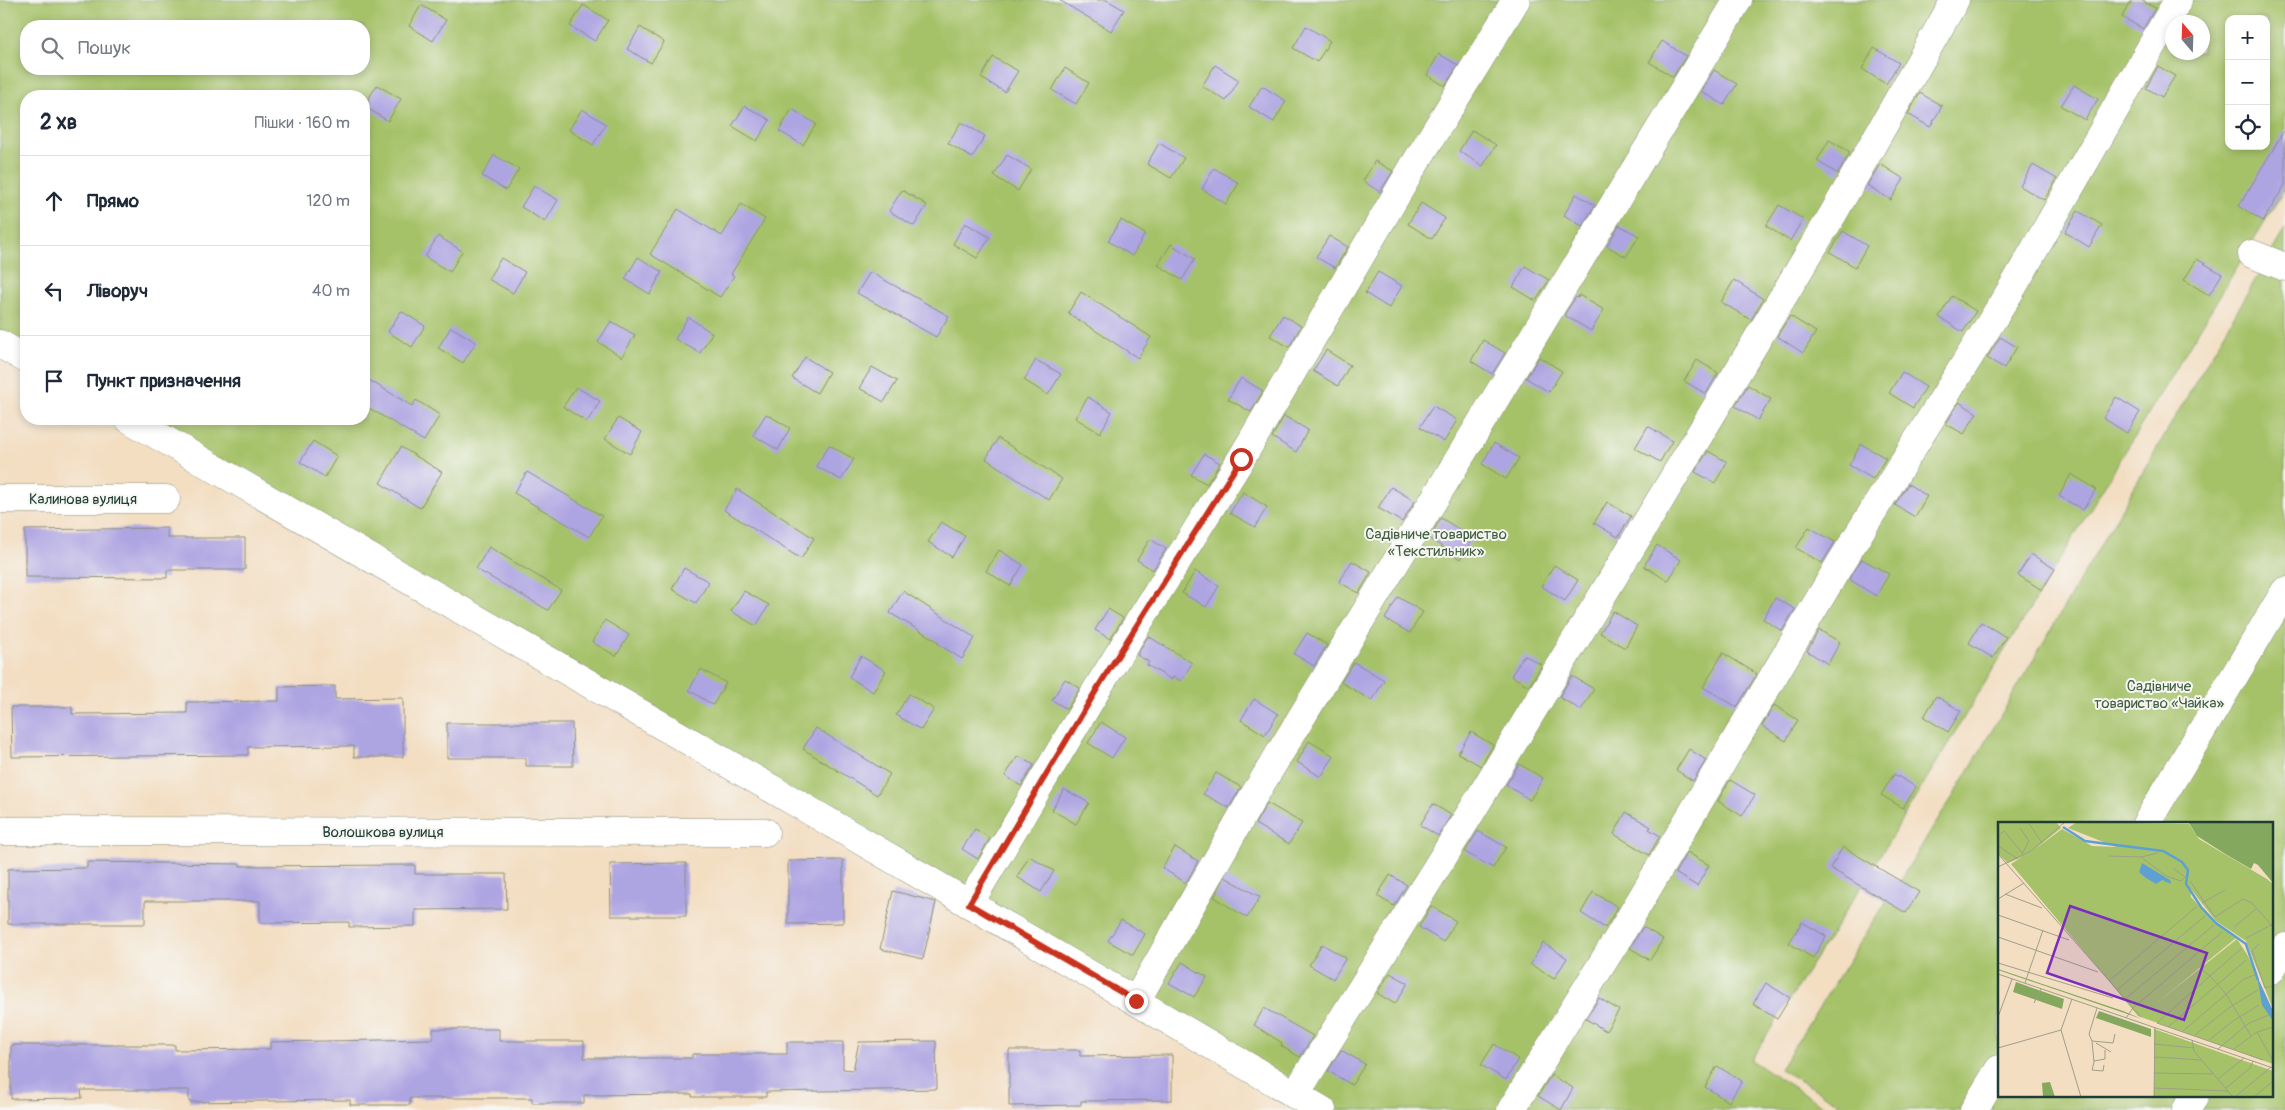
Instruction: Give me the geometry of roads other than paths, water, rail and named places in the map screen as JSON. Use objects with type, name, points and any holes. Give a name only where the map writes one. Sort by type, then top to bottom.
[{"type":"street","points":[[969,904],[1100,684],[1241,459],[1413,167],[1516,0]]},
{"type":"street","points":[[1136,1001],[1253,797],[1738,0]]},
{"type":"street","points":[[1296,1095],[1473,809],[1833,214],[1955,0]]},
{"type":"street","points":[[1510,1110],[1618,938],[1840,564],[2014,285],[2178,0]]},
{"type":"street","points":[[2252,254],[2285,267]]},
{"type":"street","points":[[0,344],[20,356]]},
{"type":"street","points":[[139,425],[1322,1110]]},
{"type":"street","name":"Калинова вулиця","points":[[0,499],[166,499]]},
{"type":"street","points":[[2147,822],[2285,591]]},
{"type":"street","name":"Волошкова вулиця","points":[[0,831],[765,832]]},
{"type":"street","points":[[2272,968],[2285,947]]},
{"type":"street","points":[[1974,1110],[1998,1071]]},
{"type":"street","points":[[2186,1110],[2194,1098]]},
{"type":"park label","name":"Садівниче товариство «Текстильник»","points":[[1436,542]]},
{"type":"park label","name":"Садівниче товариство «Чайка»","points":[[2159,694]]}]
